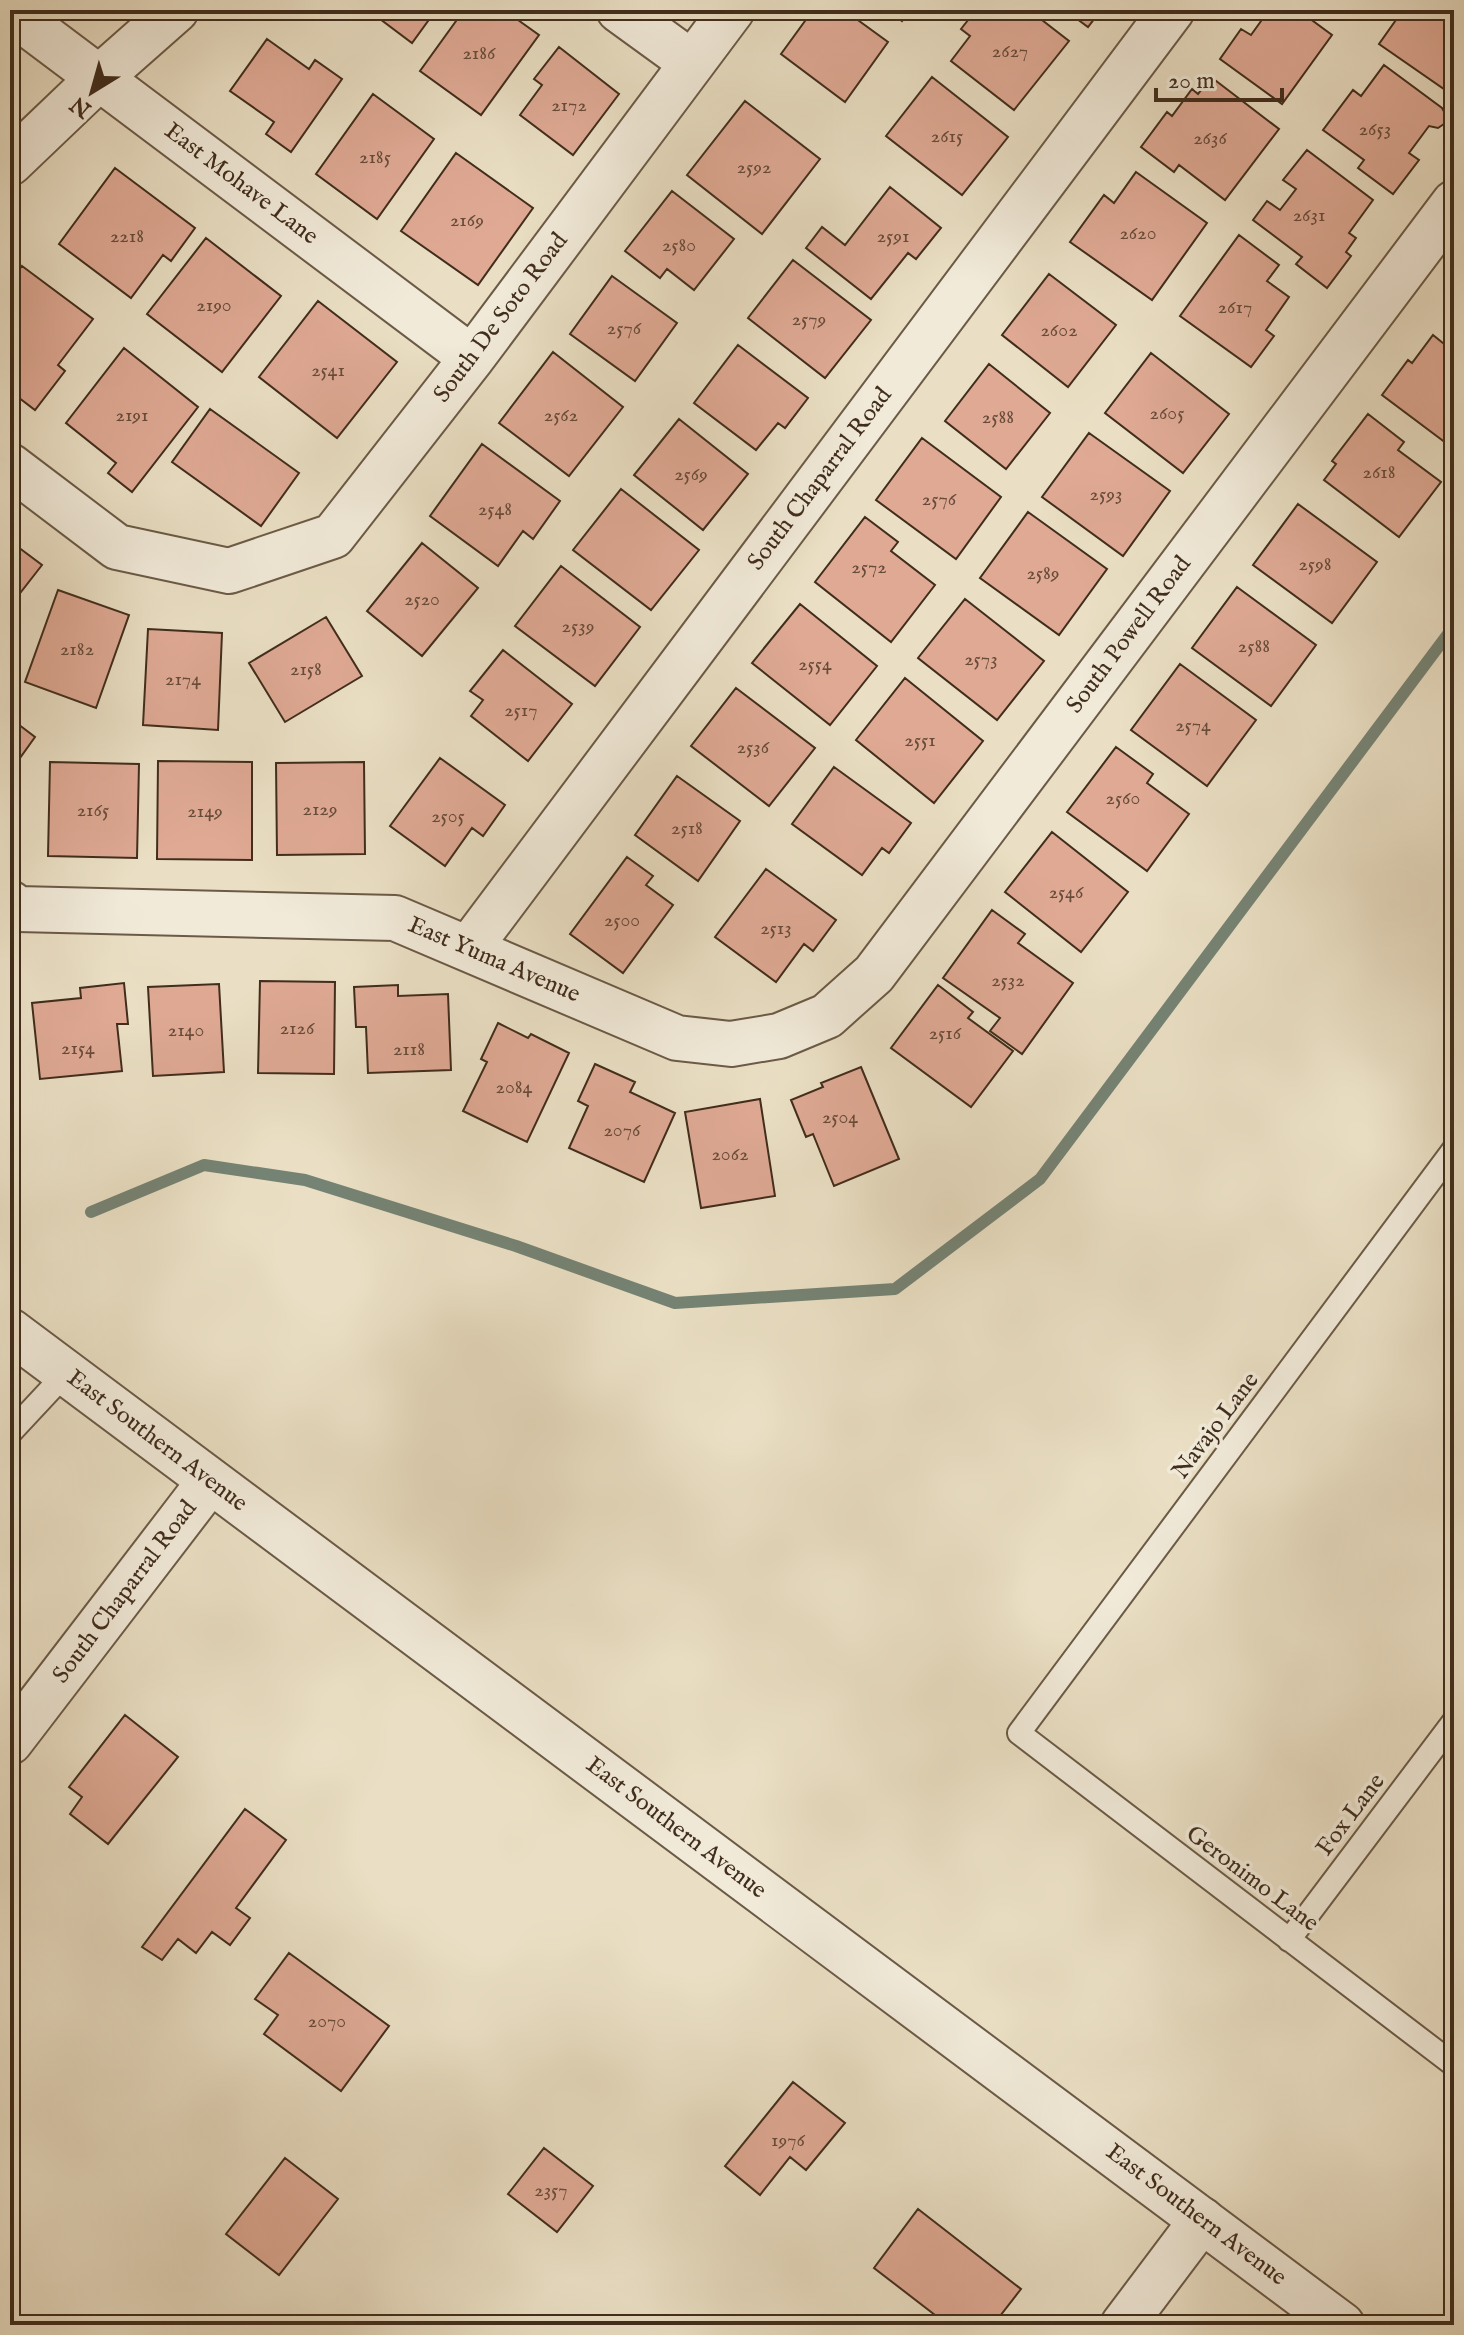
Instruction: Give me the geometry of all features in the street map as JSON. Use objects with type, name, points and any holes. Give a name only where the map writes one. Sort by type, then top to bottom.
[{"type":"street","points":[[10,163],[176,10]]},
{"type":"street","points":[[619,10],[692,63]]},
{"type":"street","name":"South De Soto Road","points":[[10,466],[117,547],[229,571],[333,536],[472,358],[732,10]]},
{"type":"street","name":"South Chaparral Road","points":[[469,948],[1172,10]]},
{"type":"street","name":"East Mohave Lane","points":[[10,11],[472,358]]},
{"type":"street","name":"South Powell Road","points":[[779,1036],[827,1016],[874,974],[1454,203]]},
{"type":"street","name":"East Yuma Avenue","points":[[10,903],[18,909],[395,918],[677,1038],[731,1044],[779,1036]]},
{"type":"street","name":"East Southern Avenue","points":[[10,1331],[1342,2325]]},
{"type":"street","name":"South Chaparral Road","points":[[10,1742],[210,1481]]},
{"type":"street","points":[[1123,2325],[1202,2220]]},
{"type":"lane","name":"Navajo Lane","points":[[1019,1733],[1454,1149]]},
{"type":"lane","points":[[10,1433],[66,1373]]},
{"type":"lane","name":"Fox Lane","points":[[1289,1940],[1454,1721]]},
{"type":"lane","name":"Geronimo Lane","points":[[1019,1733],[1454,2065]]},
{"type":"building","points":[[368,10],[436,10],[412,43]]},
{"type":"building","points":[[464,10],[504,10],[539,35],[481,115],[420,71]]},
{"type":"building","points":[[813,10],[844,10],[888,42],[845,102],[781,54]]},
{"type":"building","points":[[887,10],[910,10],[902,21]]},
{"type":"building","points":[[976,10],[1029,10],[1069,41],[1014,110],[951,61],[970,36],[961,29]]},
{"type":"building","points":[[1065,10],[1101,10],[1088,27]]},
{"type":"building","points":[[1269,10],[1298,10],[1332,35],[1282,104],[1220,59],[1241,29],[1251,35]]},
{"type":"building","points":[[1403,10],[1454,10],[1454,96],[1379,44]]},
{"type":"building","points":[[267,39],[309,69],[315,60],[342,79],[291,152],[266,134],[274,122],[230,91]]},
{"type":"building","points":[[559,47],[619,94],[573,155],[520,115],[542,85],[534,79]]},
{"type":"building","points":[[1384,65],[1442,108],[1446,115],[1444,124],[1438,128],[1429,126],[1409,153],[1419,160],[1393,194],[1358,168],[1364,160],[1323,130],[1353,90],[1361,96]]},
{"type":"building","points":[[932,77],[1008,137],[962,195],[886,136]]},
{"type":"building","points":[[1211,77],[1279,129],[1225,200],[1179,165],[1174,172],[1141,147],[1167,112],[1172,116],[1192,89],[1198,94]]},
{"type":"building","points":[[373,94],[434,139],[377,219],[316,174]]},
{"type":"building","points":[[745,101],[820,159],[762,234],[687,175]]},
{"type":"building","points":[[1307,150],[1373,200],[1349,233],[1356,238],[1346,252],[1351,256],[1327,288],[1296,264],[1302,257],[1253,220],[1267,201],[1280,210],[1296,189],[1283,180]]},
{"type":"building","points":[[456,153],[533,208],[478,285],[401,231]]},
{"type":"building","points":[[115,168],[195,228],[171,261],[163,255],[131,298],[59,244]]},
{"type":"building","points":[[1136,172],[1207,223],[1152,300],[1070,242],[1104,195],[1114,203]]},
{"type":"building","points":[[890,187],[941,228],[916,259],[908,253],[871,299],[806,248],[822,227],[845,245]]},
{"type":"building","points":[[672,191],[734,239],[694,290],[667,269],[660,278],[625,251]]},
{"type":"building","points":[[1239,235],[1279,265],[1267,281],[1289,297],[1266,330],[1274,336],[1251,367],[1180,316]]},
{"type":"building","points":[[206,238],[281,296],[222,372],[147,314]]},
{"type":"building","points":[[793,260],[871,320],[825,378],[748,318]]},
{"type":"building","points":[[22,266],[93,319],[58,365],[65,371],[35,410],[10,391],[10,281]]},
{"type":"building","points":[[1049,274],[1116,325],[1068,387],[1002,335]]},
{"type":"building","points":[[612,276],[677,323],[635,381],[570,334]]},
{"type":"building","points":[[318,301],[397,362],[337,438],[259,377]]},
{"type":"building","points":[[1433,335],[1454,352],[1454,449],[1382,395],[1408,360],[1412,363]]},
{"type":"building","points":[[738,345],[808,398],[785,428],[778,423],[756,450],[694,403]]},
{"type":"building","points":[[124,348],[198,407],[132,492],[108,473],[116,463],[66,423]]},
{"type":"building","points":[[553,352],[623,407],[569,476],[499,423]]},
{"type":"building","points":[[1151,353],[1229,414],[1183,473],[1105,413]]},
{"type":"building","points":[[989,364],[1050,413],[1006,469],[945,421]]},
{"type":"building","points":[[210,409],[299,473],[261,526],[172,462]]},
{"type":"building","points":[[1368,414],[1404,442],[1398,450],[1441,482],[1399,537],[1324,480],[1336,464],[1332,461]]},
{"type":"building","points":[[679,419],[748,474],[703,530],[634,475]]},
{"type":"building","points":[[1089,433],[1170,491],[1123,556],[1042,497]]},
{"type":"building","points":[[922,438],[1001,497],[956,559],[876,500]]},
{"type":"building","points":[[482,444],[560,501],[533,539],[523,531],[498,566],[430,516]]},
{"type":"building","points":[[621,489],[699,550],[651,610],[573,550]]},
{"type":"building","points":[[1298,504],[1377,562],[1332,623],[1253,565]]},
{"type":"building","points":[[1028,512],[1107,569],[1059,635],[980,578]]},
{"type":"building","points":[[865,517],[898,542],[891,551],[935,585],[891,642],[815,582]]},
{"type":"building","points":[[10,541],[42,565],[10,606]]},
{"type":"building","points":[[422,543],[478,588],[422,656],[367,611]]},
{"type":"building","points":[[561,566],[640,627],[595,686],[515,626]]},
{"type":"building","points":[[1237,587],[1316,645],[1271,706],[1192,648]]},
{"type":"building","points":[[58,590],[129,615],[96,708],[25,682]]},
{"type":"building","points":[[965,599],[1044,661],[997,720],[918,658]]},
{"type":"building","points":[[800,604],[877,666],[830,725],[752,663]]},
{"type":"building","points":[[326,617],[362,676],[285,722],[249,663]]},
{"type":"building","points":[[148,629],[222,633],[218,730],[143,725]]},
{"type":"building","points":[[503,650],[572,704],[528,761],[471,716],[483,700],[470,691]]},
{"type":"building","points":[[1180,664],[1256,720],[1207,786],[1131,730]]},
{"type":"building","points":[[905,678],[983,741],[934,803],[856,740]]},
{"type":"building","points":[[736,688],[815,748],[769,806],[691,746]]},
{"type":"building","points":[[10,718],[35,737],[10,772]]},
{"type":"building","points":[[1116,747],[1153,774],[1147,783],[1189,814],[1147,871],[1067,812]]},
{"type":"building","points":[[440,758],[505,805],[483,836],[472,828],[445,866],[390,826]]},
{"type":"building","points":[[158,761],[252,762],[252,860],[157,859]]},
{"type":"building","points":[[50,762],[139,764],[137,858],[48,856]]},
{"type":"building","points":[[364,762],[365,854],[277,855],[276,763]]},
{"type":"building","points":[[834,767],[911,823],[889,853],[882,848],[862,875],[792,824]]},
{"type":"building","points":[[677,776],[740,821],[698,881],[635,835]]},
{"type":"building","points":[[1052,832],[1128,892],[1081,952],[1005,892]]},
{"type":"building","points":[[627,857],[653,876],[646,885],[673,905],[623,973],[570,934]]},
{"type":"building","points":[[766,869],[836,920],[813,951],[804,944],[776,982],[715,937]]},
{"type":"building","points":[[992,910],[1025,934],[1018,943],[1073,983],[1022,1054],[990,1031],[1000,1018],[943,978]]},
{"type":"building","points":[[10,966],[19,968],[10,1003]]},
{"type":"building","points":[[260,981],[335,982],[334,1074],[258,1073]]},
{"type":"building","points":[[124,983],[128,1024],[117,1024],[122,1071],[40,1079],[32,1003],[81,998],[80,988]]},
{"type":"building","points":[[219,984],[224,1072],[153,1076],[148,987]]},
{"type":"building","points":[[398,985],[398,996],[448,994],[451,1070],[368,1073],[366,1027],[356,1027],[354,987]]},
{"type":"building","points":[[938,985],[973,1012],[968,1018],[1013,1051],[971,1107],[891,1048]]},
{"type":"building","points":[[498,1023],[528,1038],[531,1034],[569,1053],[527,1142],[463,1111],[487,1062],[481,1059]]},
{"type":"building","points":[[595,1064],[635,1082],[630,1092],[675,1113],[644,1182],[569,1148],[588,1106],[578,1101]]},
{"type":"building","points":[[861,1067],[899,1159],[834,1186],[813,1134],[806,1137],[791,1100],[823,1087],[821,1083]]},
{"type":"building","points":[[760,1099],[775,1196],[701,1208],[685,1112]]},
{"type":"building","points":[[125,1715],[178,1757],[108,1844],[70,1814],[82,1797],[69,1787]]},
{"type":"building","points":[[245,1809],[286,1840],[236,1908],[250,1918],[230,1945],[212,1932],[196,1953],[178,1939],[162,1960],[142,1947]]},
{"type":"building","points":[[289,1953],[389,2026],[341,2091],[264,2034],[278,2015],[255,1999]]},
{"type":"building","points":[[793,2082],[845,2123],[806,2170],[790,2157],[760,2195],[725,2166]]},
{"type":"building","points":[[544,2148],[593,2186],[557,2232],[508,2194]]},
{"type":"building","points":[[285,2158],[338,2199],[279,2275],[226,2234]]},
{"type":"building","points":[[918,2209],[1021,2289],[993,2325],[948,2325],[874,2268]]},
{"type":"waterway","points":[[91,1212],[204,1165],[305,1180],[516,1246],[675,1303],[895,1289],[1040,1179],[1454,626]]}]
